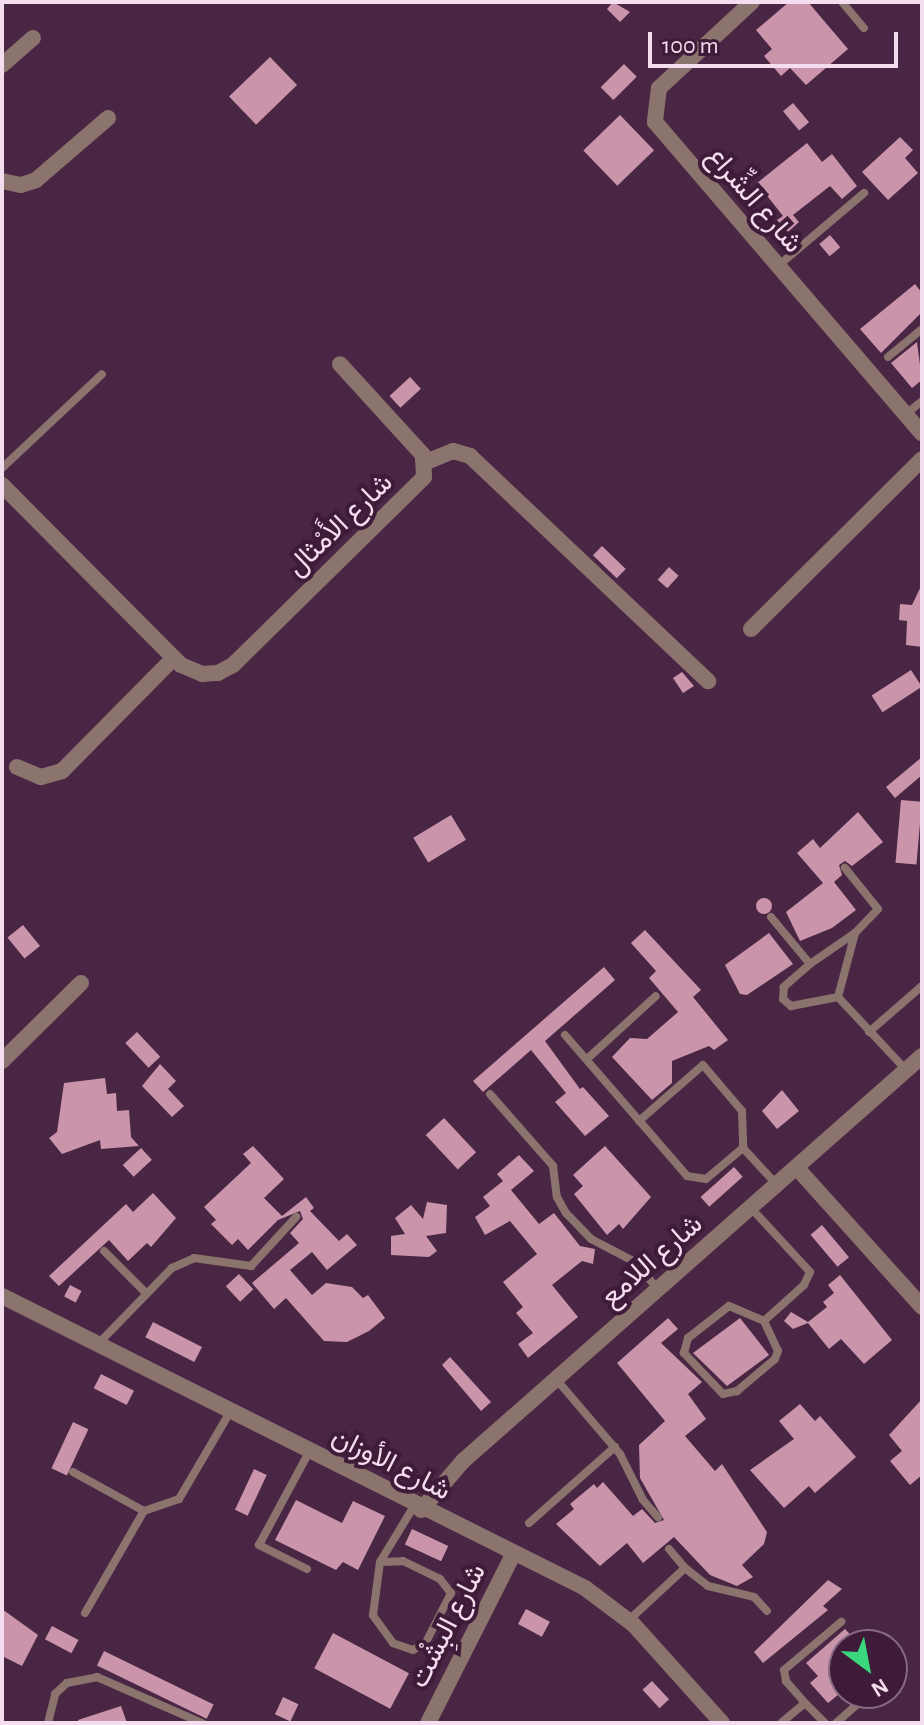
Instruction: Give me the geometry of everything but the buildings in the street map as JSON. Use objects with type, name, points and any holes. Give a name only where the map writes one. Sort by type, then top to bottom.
[{"type":"street","name":"شارع الشِّراع","points":[[752,2],[665,82],[653,113],[658,130],[922,433]]},
{"type":"street","points":[[2,65],[33,38]]},
{"type":"street","points":[[2,181],[21,185],[36,180],[108,118]]},
{"type":"street","name":"شارع الأَمْثال","points":[[2,485],[174,658],[202,674],[233,665],[420,483],[426,462],[340,364]]},
{"type":"street","points":[[426,462],[453,451],[470,456],[708,681]]},
{"type":"street","points":[[751,629],[922,459]]},
{"type":"street","points":[[17,767],[41,777],[62,771],[174,658]]},
{"type":"street","points":[[2,1061],[81,983]]},
{"type":"street","name":"شارع اللامع","points":[[418,1508],[463,1461],[922,1056]]},
{"type":"street","points":[[797,1168],[922,1307]]},
{"type":"street","name":"شارع الأوزان","points":[[2,1296],[418,1508],[585,1588],[629,1620],[722,1723]]},
{"type":"street","name":"شارع البِشْت","points":[[428,1723],[514,1553]]},
{"type":"lane","points":[[842,2],[864,28]]},
{"type":"lane","points":[[777,267],[864,193]]},
{"type":"lane","points":[[888,357],[922,329]]},
{"type":"lane","points":[[2,468],[102,374]]},
{"type":"lane","points":[[906,414],[922,401]]},
{"type":"lane","points":[[838,997],[791,1006],[783,999],[784,987],[810,964],[855,933],[878,909],[845,868]]},
{"type":"lane","points":[[771,917],[810,964]]},
{"type":"lane","points":[[838,997],[855,933]]},
{"type":"lane","points":[[869,1032],[922,986]]},
{"type":"lane","points":[[587,1059],[656,996]]},
{"type":"lane","points":[[838,997],[906,1071]]},
{"type":"lane","points":[[565,1035],[692,1179],[713,1175],[743,1148]]},
{"type":"lane","points":[[639,1121],[703,1065],[742,1111],[743,1148],[777,1185]]},
{"type":"lane","points":[[490,1094],[553,1166],[557,1197],[566,1213],[591,1239],[635,1262],[658,1290]]},
{"type":"lane","points":[[751,1208],[810,1272],[804,1285],[764,1321]]},
{"type":"lane","points":[[98,1344],[144,1291],[194,1258],[251,1266],[296,1217]]},
{"type":"lane","points":[[104,1251],[144,1291]]},
{"type":"lane","points":[[729,1306],[764,1321],[775,1342],[775,1359],[729,1394],[723,1394],[684,1353],[688,1338],[729,1306]]},
{"type":"lane","points":[[556,1379],[615,1447],[643,1500],[658,1517]]},
{"type":"lane","points":[[85,1613],[144,1511],[179,1499],[230,1412]]},
{"type":"lane","points":[[529,1523],[615,1447]]},
{"type":"lane","points":[[307,1569],[259,1545],[309,1452]]},
{"type":"lane","points":[[73,1472],[144,1511]]},
{"type":"lane","points":[[380,1562],[403,1561],[440,1579],[451,1593],[426,1642],[413,1650],[393,1643],[375,1622],[380,1562],[418,1508]]},
{"type":"lane","points":[[669,1549],[685,1568],[708,1586],[754,1597],[767,1611]]},
{"type":"lane","points":[[629,1620],[685,1568]]},
{"type":"lane","points":[[825,1723],[786,1681],[784,1670],[841,1622]]},
{"type":"lane","points":[[48,1723],[49,1708],[67,1683],[97,1677],[202,1723]]},
{"type":"lane","points":[[781,1723],[805,1703]]},
{"type":"lane","points":[[836,1723],[852,1709]]}]
